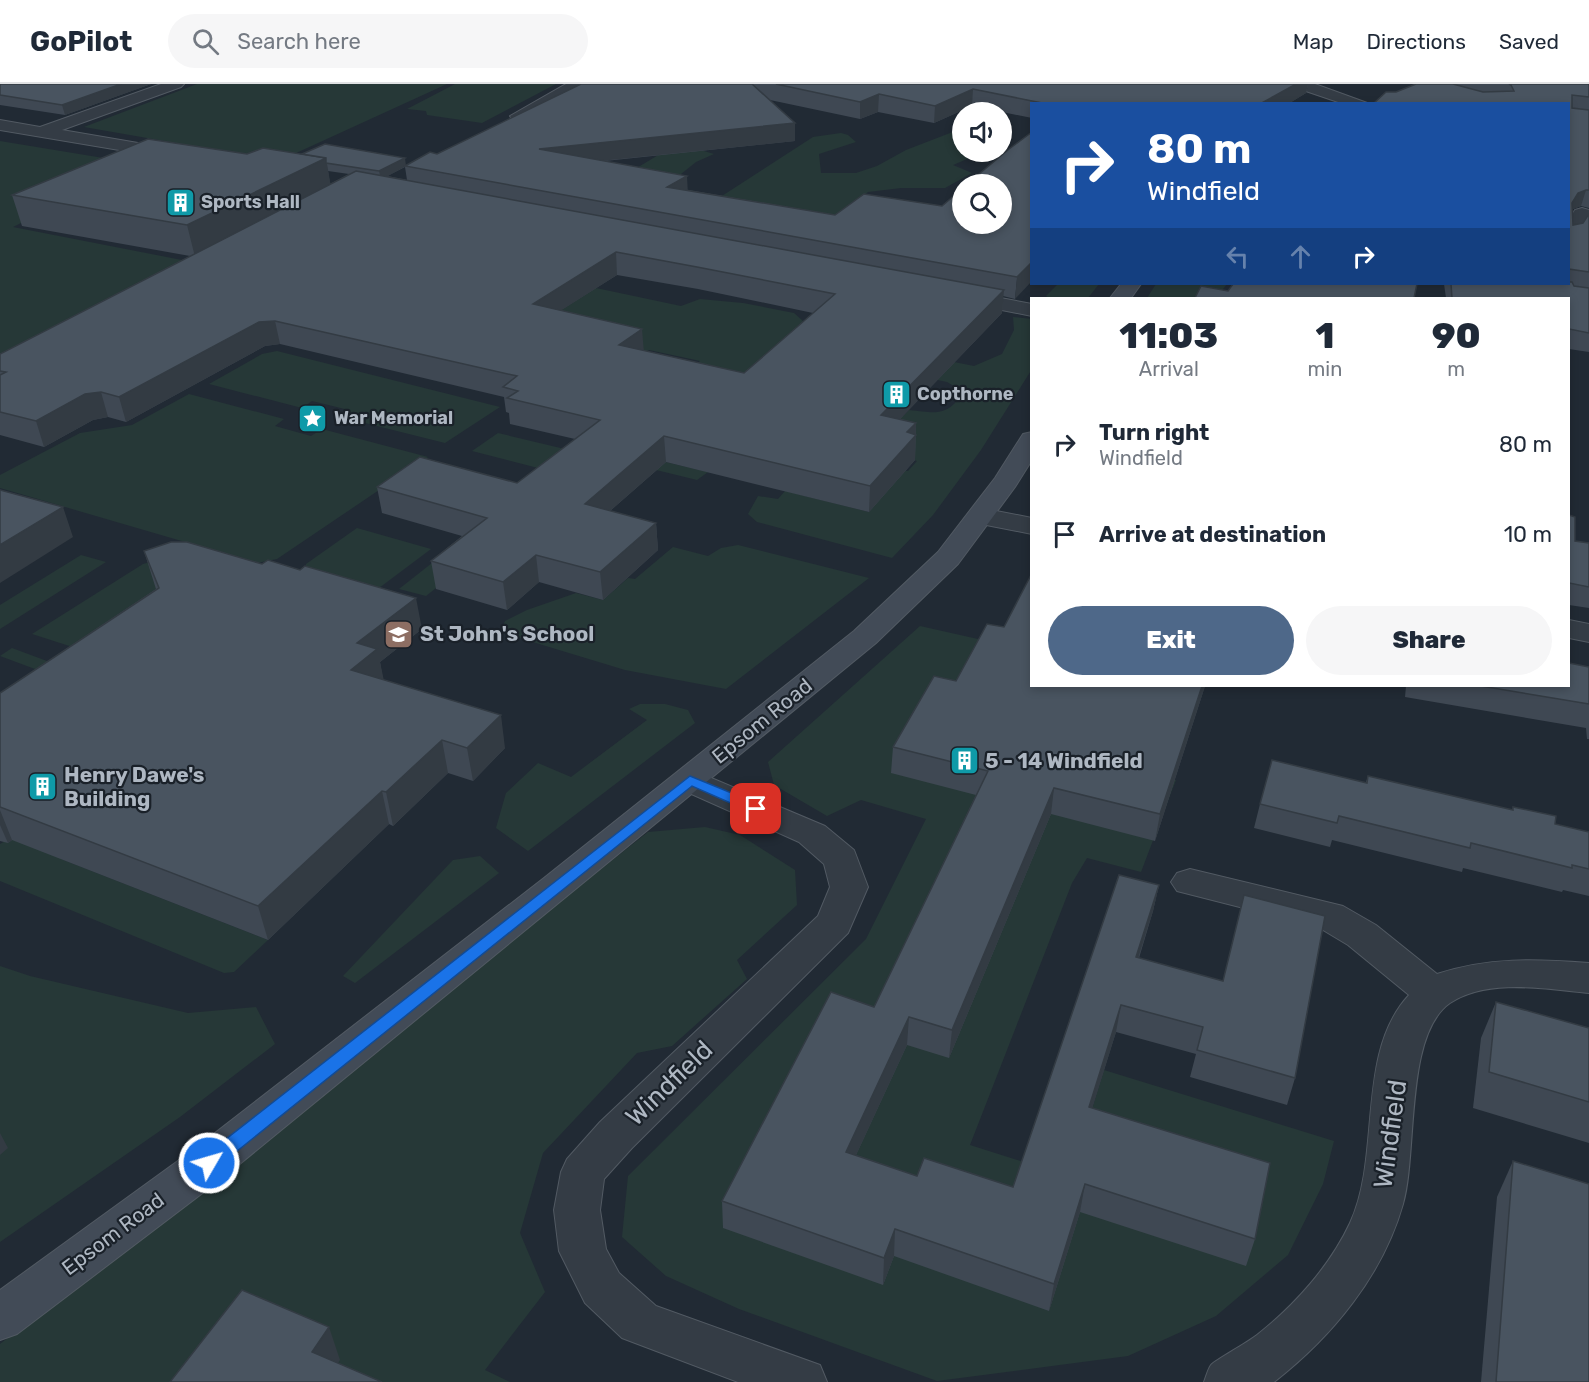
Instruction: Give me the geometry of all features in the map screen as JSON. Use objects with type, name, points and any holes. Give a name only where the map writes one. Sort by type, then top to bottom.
[{"type":"main road","points":[[1121,297],[1130,285]]},
{"type":"main road","name":"Epsom Road","points":[[0,1318],[209,1163],[690,780],[874,629],[926,582],[981,516],[1030,442]]},
{"type":"street","points":[[43,132],[176,84]]},
{"type":"street","points":[[507,122],[578,84]]},
{"type":"street","points":[[1299,84],[1356,102]]},
{"type":"street","points":[[118,88],[147,94]]},
{"type":"street","points":[[0,125],[190,157]]},
{"type":"street","points":[[1570,232],[1580,214]]},
{"type":"street","points":[[937,292],[1030,310]]},
{"type":"street","points":[[981,516],[1030,526]]},
{"type":"street","points":[[1570,629],[1589,633]]},
{"type":"street","name":"Windfield","points":[[690,780],[812,834],[841,859],[849,887],[834,923],[616,1136],[583,1172],[577,1210],[583,1251],[602,1288],[639,1322],[802,1382]]},
{"type":"street","points":[[1190,882],[1330,916],[1371,942],[1434,993],[1457,983],[1491,976],[1524,973],[1589,978]]},
{"type":"street","name":"Windfield","points":[[1229,1382],[1289,1339],[1330,1295],[1361,1250],[1381,1202],[1399,1066],[1418,1010],[1434,993]]},
{"type":"shaded area","points":[[197,84],[447,84],[294,154],[330,170],[84,127]]},
{"type":"shaded area","points":[[455,84],[556,84],[482,123],[427,115],[426,111],[407,109]]},
{"type":"shaded area","points":[[952,132],[952,162],[960,162],[953,165],[972,173],[952,174],[952,184],[945,188],[901,188],[868,192],[828,222],[677,225],[813,137],[841,133],[848,135],[856,142],[819,154],[821,173],[856,173],[877,166],[906,150]]},
{"type":"shaded area","points":[[0,141],[140,164],[13,227],[187,261],[0,357]]},
{"type":"shaded area","points":[[694,148],[714,154],[696,162],[671,182],[635,169],[665,151]]},
{"type":"shaded area","points":[[446,246],[596,288],[681,306],[700,299],[743,303],[794,313],[803,321],[800,331],[857,406],[903,416],[909,410],[941,412],[952,406],[964,392],[947,382],[923,377],[939,359],[974,366],[1002,354],[1014,330],[1013,317],[1030,319],[1030,372],[981,450],[933,515],[892,558],[757,522],[748,514],[758,496],[778,499],[785,491],[869,512],[895,468],[908,471],[917,461],[674,382],[700,361],[649,350],[644,353],[590,341]]},
{"type":"shaded area","points":[[1057,285],[1098,285],[1089,297],[1046,296]]},
{"type":"shaded area","points":[[1155,285],[1226,285],[1217,297],[1148,297]]},
{"type":"shaded area","points":[[277,351],[500,407],[445,443],[341,417],[349,410],[312,401],[302,408],[209,384],[262,354]]},
{"type":"shaded area","points":[[189,394],[284,419],[275,426],[311,436],[322,429],[428,457],[277,559],[257,563],[0,488],[0,475],[80,433],[132,425]]},
{"type":"shaded area","points":[[498,433],[590,455],[565,475],[472,451]]},
{"type":"shaded area","points":[[657,460],[708,472],[697,480],[648,468]]},
{"type":"shaded area","points":[[357,528],[431,549],[379,588],[306,569],[306,564]]},
{"type":"shaded area","points":[[465,537],[491,544],[426,596],[399,589]]},
{"type":"shaded area","points":[[738,545],[869,578],[726,689],[625,670],[500,632],[505,621],[527,610],[576,593],[603,600],[628,578],[635,579],[673,547],[708,556],[721,548]]},
{"type":"shaded area","points":[[81,555],[106,562],[0,629],[0,605]]},
{"type":"shaded area","points":[[168,557],[159,597],[110,659],[32,634],[143,564]]},
{"type":"shaded area","points":[[920,626],[1030,651],[1030,687],[1033,687],[1139,771],[1176,780],[1141,872],[1087,858],[1072,883],[970,1145],[1071,1177],[1104,1070],[1334,1141],[1323,1184],[1288,1255],[1216,1316],[1128,1356],[937,1381],[739,1309],[666,1276],[622,1237],[628,1176],[866,939],[926,819],[861,800],[827,816],[774,785],[768,762]]},
{"type":"shaded area","points":[[12,648],[55,664],[43,672],[0,656]]},
{"type":"shaded area","points":[[640,704],[665,704],[688,710],[695,723],[528,851],[496,828],[506,793],[538,763],[571,777],[647,720],[629,709]]},
{"type":"shaded area","points":[[30,827],[61,859],[268,940],[234,972],[224,973],[0,881],[0,844]]},
{"type":"shaded area","points":[[705,827],[740,835],[795,870],[797,905],[737,960],[747,979],[672,1046],[637,1053],[543,1153],[520,1233],[545,1292],[485,1370],[510,1382],[0,1382],[0,1344],[648,832]]},
{"type":"shaded area","points":[[480,856],[499,873],[355,983],[343,976],[453,860]]},
{"type":"shaded area","points":[[0,966],[30,976],[188,1013],[256,1007],[275,1044],[180,1117],[0,1242]]},
{"type":"building","points":[[0,84],[121,84],[62,105],[0,95]]},
{"type":"building","points":[[581,84],[752,84],[795,123],[539,149],[687,176],[667,187],[835,215],[864,194],[942,206],[952,197],[952,234],[1012,234],[1012,174],[979,174],[993,162],[1012,162],[1012,147],[1030,133],[1030,264],[1017,277],[405,166],[430,152],[437,154]]},
{"type":"building","points":[[776,84],[1296,84],[1264,102],[1037,102],[973,89],[935,106],[879,94],[860,102]]},
{"type":"building","points":[[1416,84],[1453,84],[1483,92],[1514,91],[1509,84],[1589,84],[1589,97],[1572,95],[1572,108],[1589,110],[1589,190],[1578,193],[1572,203],[1573,225],[1583,223],[1589,214],[1589,272],[1570,269],[1570,102],[1375,102],[1386,92],[1396,92]]},
{"type":"building","points":[[148,139],[247,154],[263,148],[326,158],[187,225],[12,195]]},
{"type":"building","points":[[325,144],[405,158],[379,171],[326,163],[326,158],[302,154]]},
{"type":"building","points":[[356,171],[1004,290],[881,415],[916,423],[907,432],[916,435],[870,486],[664,436],[585,504],[656,523],[600,572],[536,555],[503,582],[431,561],[487,518],[377,487],[420,457],[517,483],[600,420],[507,398],[518,391],[503,387],[517,376],[275,321],[259,322],[119,397],[101,392],[85,394],[36,421],[0,412],[0,375],[6,372],[0,371],[0,354]],"holes":[[[616,252],[835,294],[744,373],[619,345],[642,329],[533,304]]]},
{"type":"building","points":[[1572,282],[1574,286],[1589,288],[1589,333],[1570,329],[1570,297],[1452,297],[1451,285],[1570,285]]},
{"type":"building","points":[[1232,285],[1417,285],[1414,297],[1196,297],[1201,286],[1228,291]]},
{"type":"building","points":[[0,490],[63,507],[0,545]]},
{"type":"building","points":[[1570,515],[1575,517],[1575,541],[1589,543],[1589,587],[1570,583]]},
{"type":"building","points":[[171,542],[187,542],[262,564],[268,560],[300,570],[305,566],[416,598],[357,643],[377,649],[351,670],[501,715],[467,748],[442,740],[386,792],[382,791],[258,906],[0,807],[0,693],[159,588],[144,551]]},
{"type":"building","points":[[1030,577],[1030,687],[1202,687],[1160,814],[1054,788],[952,1030],[909,1017],[846,1152],[917,1176],[924,1158],[1013,1187],[1119,875],[1159,885],[1136,957],[1223,981],[1244,895],[1325,916],[1295,1078],[1197,1050],[1203,1027],[1121,1005],[1089,1107],[1270,1163],[1255,1239],[1085,1184],[1054,1284],[895,1229],[884,1258],[722,1201],[831,992],[874,1007],[988,771],[893,747],[934,676],[956,681],[987,624],[1004,627]]},
{"type":"building","points":[[1570,663],[1589,667],[1589,704],[1487,687],[1570,687]]},
{"type":"building","points":[[1272,760],[1367,783],[1368,776],[1513,810],[1513,807],[1556,816],[1555,824],[1589,832],[1589,869],[1572,865],[1572,868],[1471,843],[1470,848],[1339,816],[1337,823],[1260,804]]},
{"type":"building","points":[[1496,1002],[1589,1028],[1589,1102],[1489,1072]]},
{"type":"building","points":[[1513,1161],[1589,1184],[1589,1382],[1496,1382]]},
{"type":"building","points":[[242,1290],[329,1327],[312,1352],[382,1382],[170,1382]]},
{"type":"place","name":"Sports Hall","points":[[180,202]]},
{"type":"place","name":"Copthorne","points":[[896,394]]},
{"type":"place","name":"War Memorial","points":[[313,418]]},
{"type":"place","name":"St John's School","points":[[399,634]]},
{"type":"place","name":"5 - 14 Windfield","points":[[964,761]]},
{"type":"place","name":"Henry Dawe's Building","points":[[43,787]]},
{"type":"route","points":[[209,1163],[690,780],[756,809]]}]
